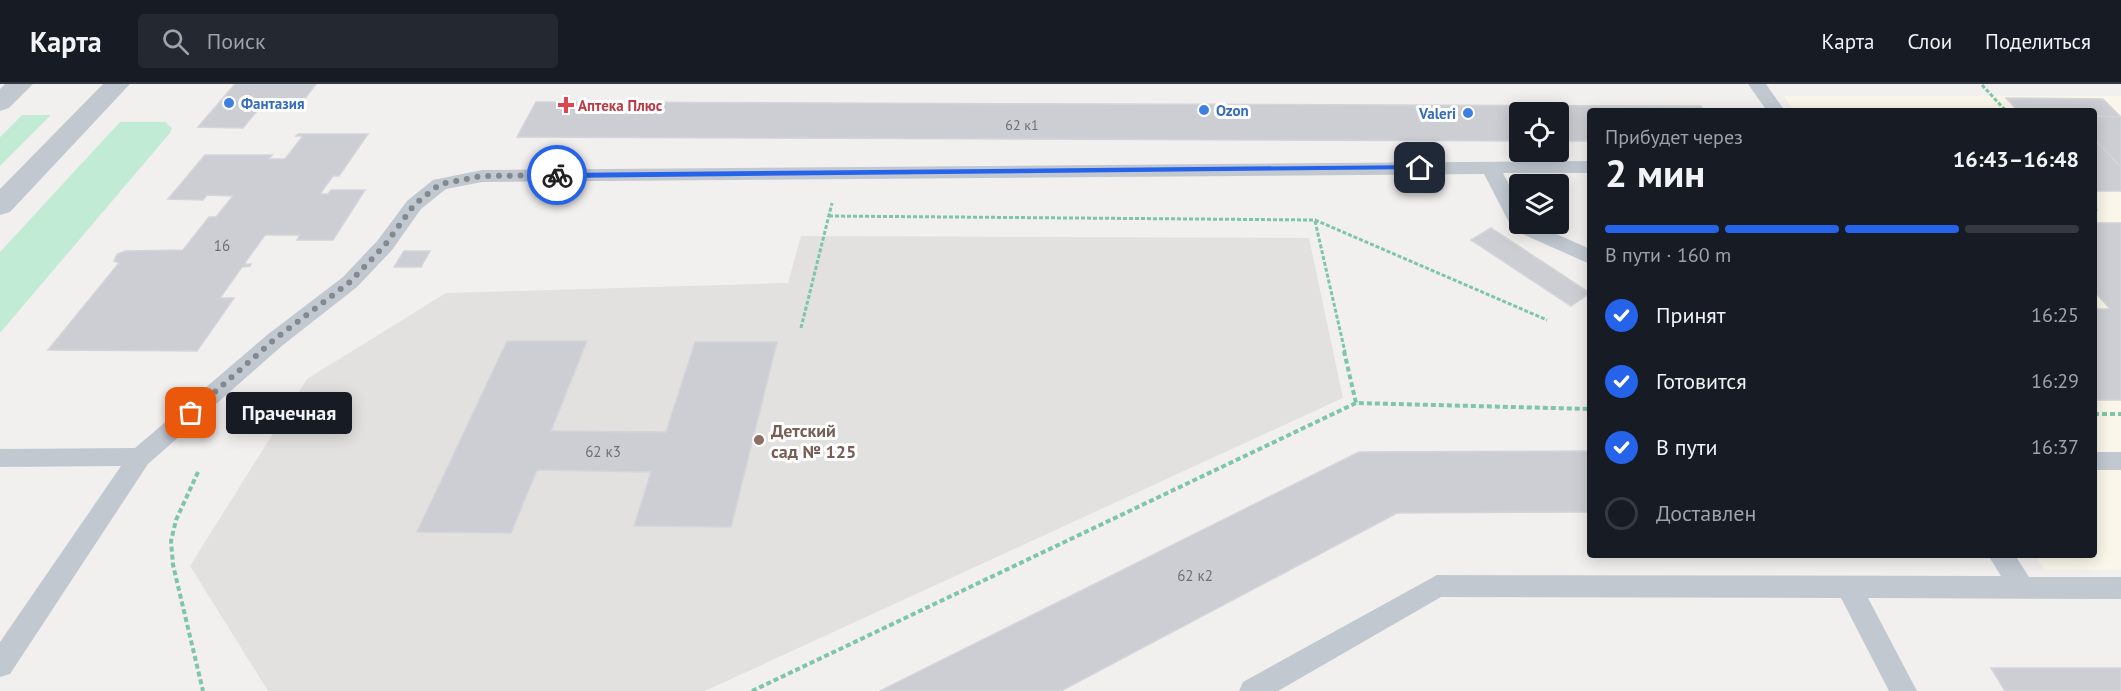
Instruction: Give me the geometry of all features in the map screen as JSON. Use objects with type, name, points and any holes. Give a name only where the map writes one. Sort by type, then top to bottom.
[{"type":"street","points":[[0,103],[20,84]]},
{"type":"street","points":[[0,206],[117,84]]},
{"type":"lane","points":[[1757,84],[1774,108]]},
{"type":"lane","points":[[1490,167],[1520,225],[1587,255]]},
{"type":"lane","points":[[0,665],[140,457],[275,339],[350,282],[385,245],[414,205],[440,184],[482,176],[1587,167]]},
{"type":"lane","points":[[0,458],[140,457]]},
{"type":"lane","points":[[2097,461],[2121,462]]},
{"type":"lane","points":[[2003,558],[2023,589]]},
{"type":"lane","points":[[1253,691],[1437,586],[2121,588]]},
{"type":"lane","points":[[1849,588],[1903,691]]},
{"type":"path","points":[[1982,85],[2003,108]]},
{"type":"path","points":[[801,328],[840,173]]},
{"type":"path","points":[[829,216],[1315,220],[1547,320]]},
{"type":"path","points":[[1315,220],[1356,403]]},
{"type":"path","points":[[752,691],[1356,403],[1587,409]]},
{"type":"path","points":[[2097,414],[2121,414]]},
{"type":"path","points":[[198,472],[176,519],[171,541],[172,565],[203,691]]},
{"type":"shaded area","points":[[1784,96],[2121,96],[2121,570],[2045,570],[2037,558],[2097,558],[2097,108],[1792,108]]},
{"type":"shaded area","name":"Детский сад № 125","points":[[801,236],[1309,238],[1343,398],[705,691],[268,691],[190,566],[307,379],[446,293],[788,283]]},
{"type":"green space","points":[[22,115],[51,115],[0,166],[0,137]]},
{"type":"green space","points":[[120,122],[165,122],[172,128],[0,333],[0,252]]},
{"type":"building","points":[[235,84],[316,84],[300,105],[262,105],[243,128],[198,127]]},
{"type":"building","points":[[2006,98],[2103,99],[2121,117],[2097,116],[2097,108],[2015,108]]},
{"type":"building","points":[[536,102],[1509,105],[1509,141],[517,137]]},
{"type":"building","points":[[1569,106],[1701,106],[1702,108],[1587,108],[1587,141],[1569,141]]},
{"type":"building","points":[[2097,116],[2121,117],[2121,167],[2097,142]]},
{"type":"building","points":[[298,134],[368,134],[339,176],[333,176],[320,194],[328,194],[331,190],[365,190],[333,240],[297,240],[300,235],[265,235],[244,264],[251,264],[250,266],[242,267],[220,298],[234,298],[197,351],[48,350],[119,263],[114,261],[117,254],[126,251],[183,250],[209,217],[216,217],[233,196],[207,195],[203,200],[168,199],[205,155],[272,155],[269,159],[285,159],[303,136],[296,136]]},
{"type":"building","points":[[2097,142],[2121,167],[2121,191],[2097,191]]},
{"type":"building","points":[[2097,223],[2121,223],[2121,400],[2097,400],[2097,309],[2110,309],[2097,294]]},
{"type":"building","points":[[1491,228],[1587,291],[1587,295],[1571,306],[1471,240]]},
{"type":"building","points":[[404,251],[430,251],[421,267],[394,267]]},
{"type":"building","points":[[507,341],[587,341],[551,431],[666,432],[695,342],[777,342],[731,527],[634,526],[651,472],[537,470],[511,533],[417,532]]},
{"type":"building","points":[[1587,451],[1587,512],[1397,513],[1061,691],[880,691],[1359,452]]},
{"type":"building","points":[[1991,668],[2121,668],[2121,691],[2005,691]]},
{"type":"way so far","points":[[191,413],[275,339],[350,282],[385,245],[414,205],[440,184],[482,176],[557,175]]},
{"type":"place","name":"Фантазия","points":[[229,103]]},
{"type":"place","name":"Аптека Плюс","points":[[566,105]]},
{"type":"place","name":"Ozon","points":[[1204,110]]},
{"type":"place","name":"Valeri","points":[[1468,113]]},
{"type":"place","name":"Прачечная","points":[[191,413]]},
{"type":"place","name":"Детский сад № 125","points":[[759,440]]},
{"type":"route","points":[[557,175],[1420,168]]}]
